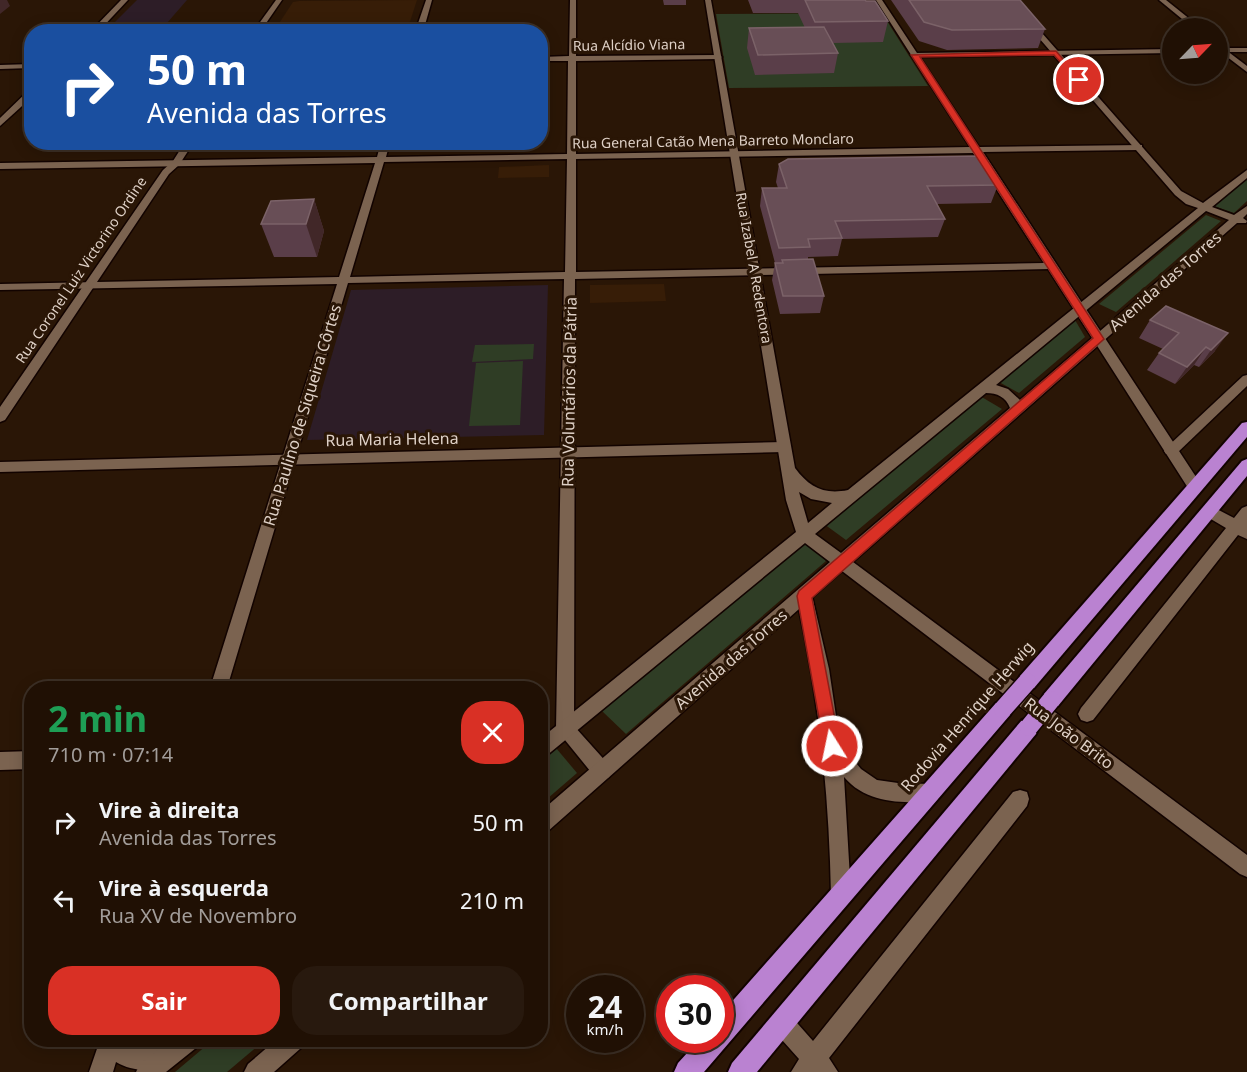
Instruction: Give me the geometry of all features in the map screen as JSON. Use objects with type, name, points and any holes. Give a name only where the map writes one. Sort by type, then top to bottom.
[{"type":"highway","name":"Rodovia Henrique Herwig","points":[[734,1018],[1247,427]]},
{"type":"highway","points":[[741,1072],[1247,465]]},
{"type":"highway","points":[[687,1072],[704,1053]]},
{"type":"street","points":[[101,24],[125,0]]},
{"type":"street","points":[[262,24],[279,0]]},
{"type":"street","points":[[422,24],[429,0]]},
{"type":"street","name":"Rua Voluntários da Pátria","points":[[566,729],[573,0]]},
{"type":"street","name":"Rua Izabel A Redentora","points":[[708,0],[795,510],[804,534]]},
{"type":"street","points":[[879,0],[1195,487]]},
{"type":"street","points":[[1010,0],[1178,193],[1205,207],[1241,221]]},
{"type":"street","points":[[1162,0],[1184,18]]},
{"type":"street","points":[[1228,49],[1247,50]]},
{"type":"street","points":[[915,55],[1162,51]]},
{"type":"street","points":[[1228,55],[1247,70]]},
{"type":"street","name":"Rua Alcídio Viana","points":[[548,59],[718,57]]},
{"type":"street","points":[[0,67],[24,66]]},
{"type":"street","points":[[0,123],[24,100]]},
{"type":"street","name":"Rua General Catão Mena Barreto Monclaro","points":[[0,166],[1139,147]]},
{"type":"street","name":"Rua Coronel Luiz Victorino Ordine","points":[[0,417],[166,172],[176,163],[185,150]]},
{"type":"street","name":"Rua Paulino de Siqueira Côrtes","points":[[220,681],[384,150]]},
{"type":"street","name":"Avenida das Torres","points":[[548,744],[1247,173]]},
{"type":"street","name":"Avenida das Torres","points":[[548,818],[1017,408],[1241,221],[1247,209]]},
{"type":"street","points":[[0,287],[1052,266]]},
{"type":"street","points":[[1171,451],[1247,380]]},
{"type":"street","points":[[982,389],[1006,393],[1014,400],[1017,408]]},
{"type":"street","name":"Rua Maria Helena","points":[[0,467],[784,447]]},
{"type":"street","points":[[788,470],[797,484],[816,496],[840,498],[852,495]]},
{"type":"street","points":[[1209,511],[1241,530]]},
{"type":"street","points":[[1087,714],[1241,530],[1247,512]]},
{"type":"street","name":"Rua João Brito","points":[[804,534],[1247,867]]},
{"type":"street","points":[[804,596],[832,746],[840,840],[841,895]]},
{"type":"street","points":[[566,729],[602,771]]},
{"type":"street","points":[[832,746],[847,770],[875,790],[930,793]]},
{"type":"street","points":[[0,761],[24,760]]},
{"type":"street","points":[[782,1023],[814,1068],[1020,799]]},
{"type":"street","points":[[101,1072],[109,1047]]},
{"type":"street","points":[[120,1047],[126,1056],[138,1062],[153,1061],[169,1055]]},
{"type":"street","points":[[148,1072],[179,1047]]},
{"type":"street","points":[[256,1072],[285,1047]]},
{"type":"shaded area","points":[[137,0],[187,0],[167,23],[114,23]]},
{"type":"shaded area","points":[[417,0],[409,24],[279,24],[293,2]]},
{"type":"shaded area","points":[[549,165],[549,177],[498,178],[499,167]]},
{"type":"shaded area","points":[[664,284],[666,301],[590,303],[590,285]]},
{"type":"shaded area","points":[[548,285],[544,435],[307,440],[351,290]]},
{"type":"green space","points":[[882,13],[928,86],[729,88],[716,14]]},
{"type":"green space","points":[[1247,179],[1247,201],[1234,213],[1214,206]]},
{"type":"green space","points":[[1206,215],[1221,221],[1116,312],[1099,304]]},
{"type":"green space","points":[[1075,320],[1085,337],[1019,393],[999,382]]},
{"type":"green space","points":[[534,344],[533,359],[472,362],[475,345]]},
{"type":"green space","points":[[523,361],[520,425],[469,426],[476,363]]},
{"type":"green space","points":[[980,396],[1002,409],[846,540],[824,524]]},
{"type":"green space","points":[[807,542],[826,561],[626,734],[602,711]]},
{"type":"green space","points":[[556,748],[577,773],[548,798],[548,754]]},
{"type":"green space","points":[[205,1047],[257,1047],[227,1072],[175,1072]]},
{"type":"building","points":[[805,0],[875,1],[888,21],[815,22]]},
{"type":"building","points":[[909,0],[1020,0],[1045,29],[952,30],[924,22]]},
{"type":"building","points":[[824,27],[838,53],[758,55],[749,28]]},
{"type":"building","points":[[979,156],[998,185],[927,186],[945,219],[835,221],[842,238],[808,239],[810,247],[779,248],[762,188],[787,188],[779,164],[788,159]]},
{"type":"building","points":[[314,199],[306,224],[261,224],[271,201]]},
{"type":"building","points":[[813,259],[824,296],[783,296],[775,263],[783,263],[782,260]]},
{"type":"building","points":[[1166,306],[1228,333],[1211,350],[1206,347],[1187,367],[1159,353],[1179,333],[1150,320]]},
{"type":"route","points":[[832,746],[804,596],[1017,408],[1099,339],[915,55],[1056,53],[1079,80]]}]
